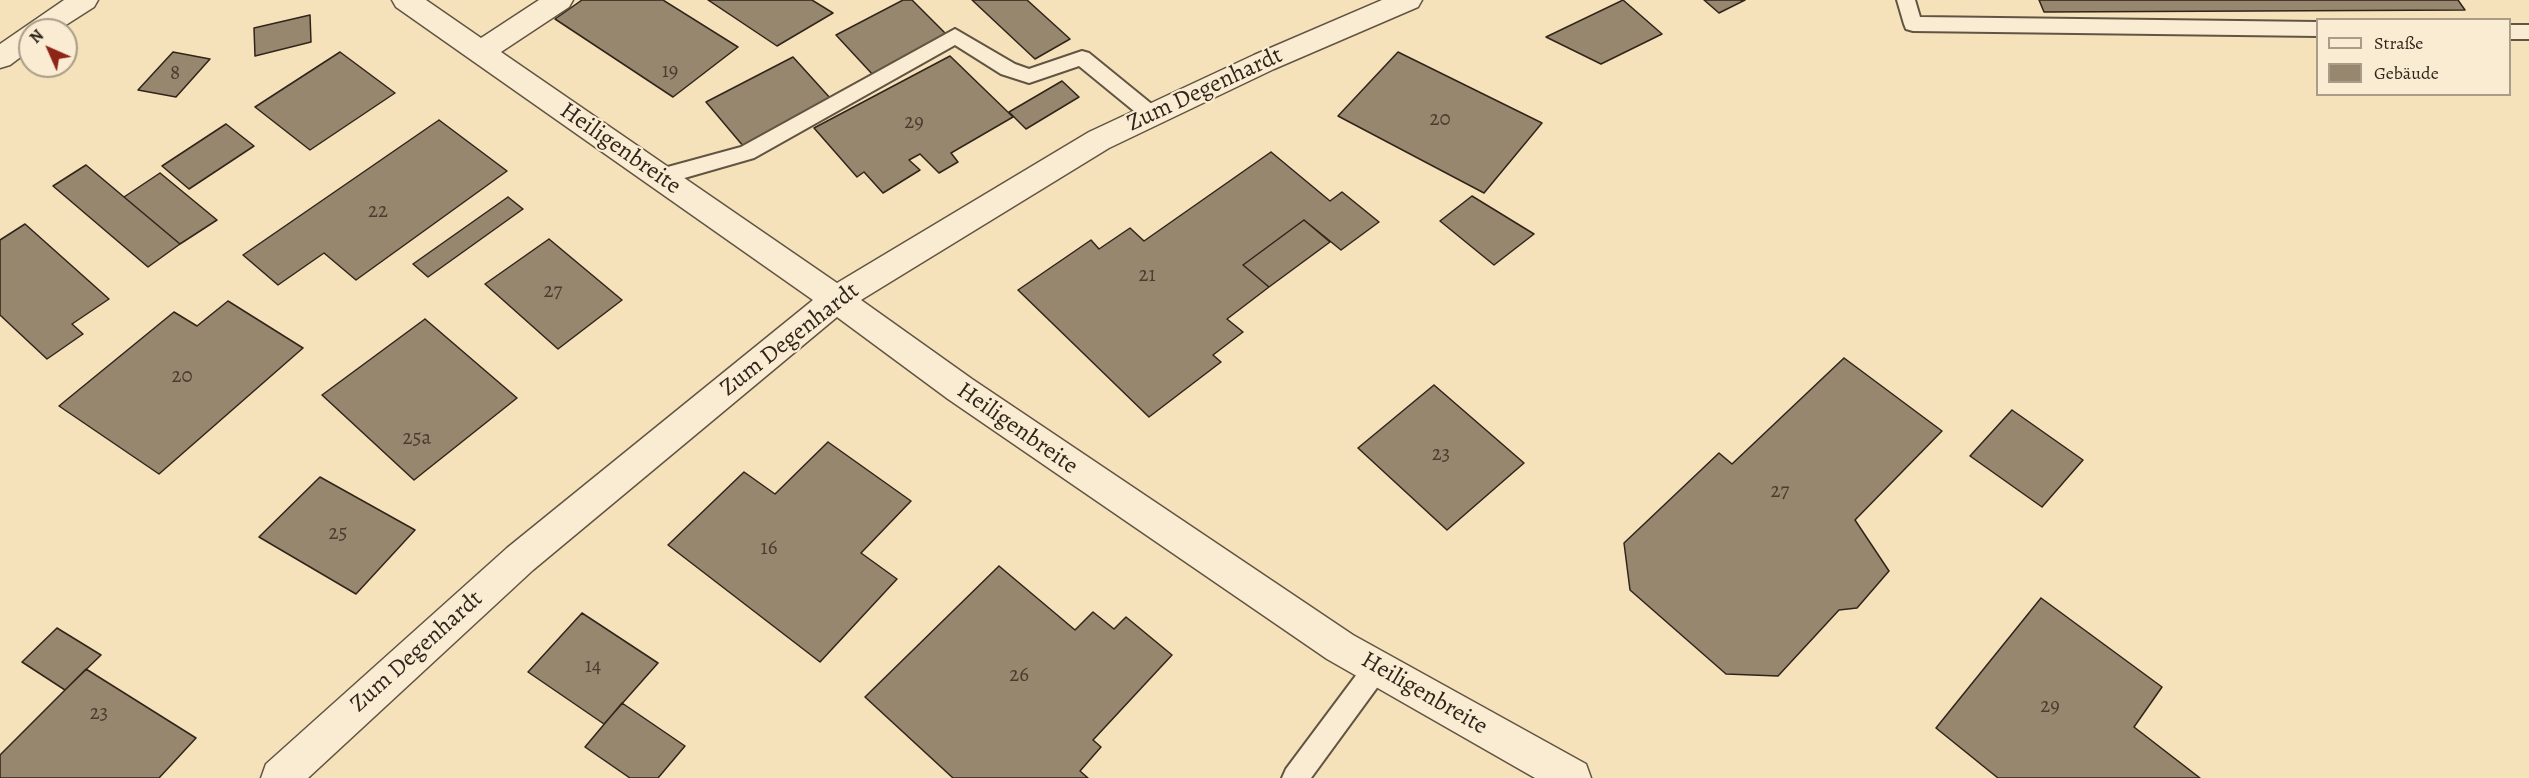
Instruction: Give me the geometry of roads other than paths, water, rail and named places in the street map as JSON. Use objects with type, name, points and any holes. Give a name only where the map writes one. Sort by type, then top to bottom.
[{"type":"street","points":[[56,18],[84,0]]},
{"type":"street","name":"Heiligenbreite","points":[[406,0],[1141,514],[1341,647],[1572,778]]},
{"type":"street","points":[[480,52],[559,0]]},
{"type":"street","name":"Zum Degenhardt","points":[[280,778],[520,559],[836,299],[1099,140],[1264,62],[1408,0]]},
{"type":"street","points":[[0,58],[18,45]]},
{"type":"lane","points":[[1906,0],[1913,24],[2316,30]]},
{"type":"lane","points":[[2511,32],[2529,32]]},
{"type":"lane","points":[[660,177],[747,153],[955,36],[1008,69],[1029,76],[1082,58],[1152,115]]},
{"type":"lane","points":[[1295,778],[1378,666]]}]
